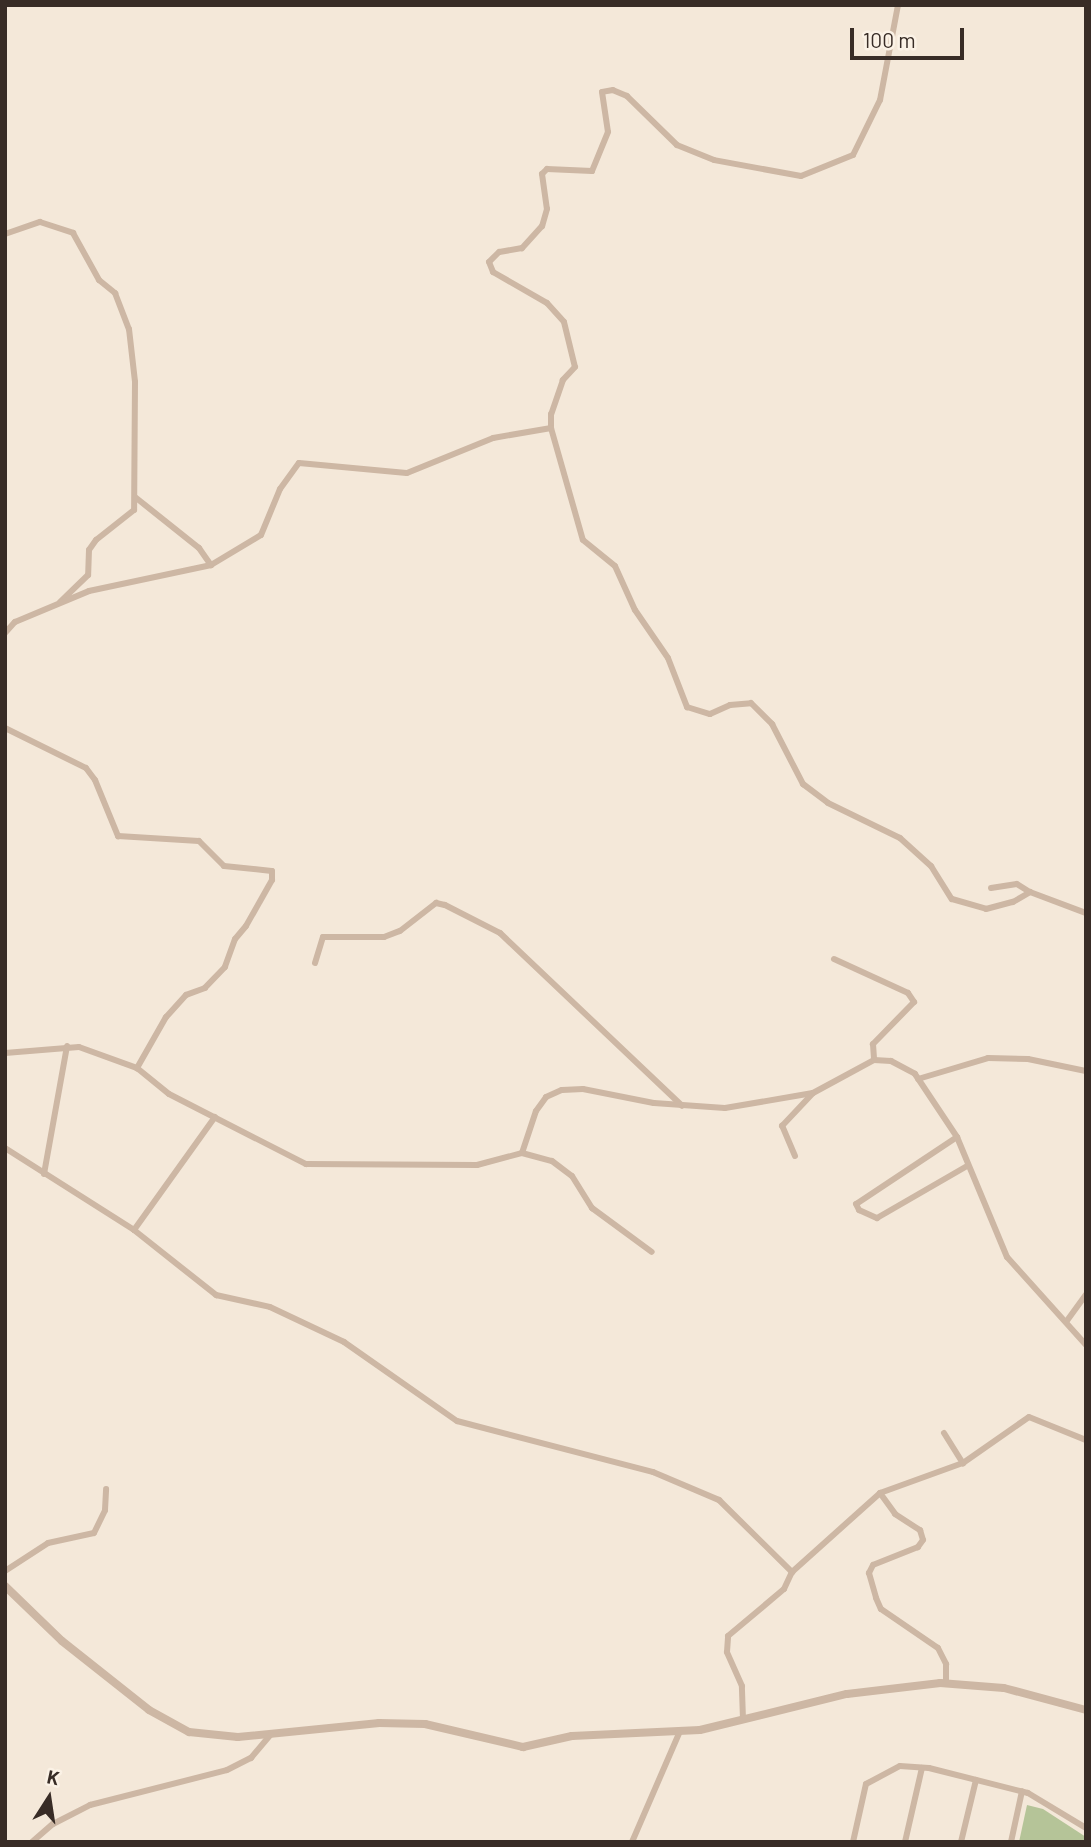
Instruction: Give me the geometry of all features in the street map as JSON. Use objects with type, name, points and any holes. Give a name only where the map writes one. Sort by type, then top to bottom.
[{"type":"street","points":[[898,5],[880,100],[862,144],[853,155],[801,176],[714,160],[677,145],[627,96],[613,90],[602,92],[602,111],[608,132],[592,171],[547,169],[542,174],[547,209],[542,226],[522,248],[499,252],[489,262],[493,272],[547,303],[564,322],[575,367],[564,380],[551,414],[551,428],[583,540],[615,566],[635,610],[668,658],[687,707],[710,714],[751,703],[772,724],[803,784],[828,803],[900,838],[930,866],[952,899],[986,909],[1013,902],[1030,891]]},
{"type":"street","points":[[5,234],[40,222],[73,233],[99,280],[115,293],[129,329],[135,383],[134,510],[89,550],[88,575],[60,602]]},
{"type":"street","points":[[5,633],[15,622],[60,602],[130,580],[211,565],[261,535],[280,489],[299,463],[407,472],[493,438],[551,428]]},
{"type":"street","points":[[135,497],[199,548],[211,565]]},
{"type":"street","points":[[5,728],[86,768],[95,780],[118,836],[200,841],[224,866],[264,867],[272,871],[272,880],[253,915],[234,939],[225,968],[205,988],[186,995],[166,1017],[137,1068]]},
{"type":"street","points":[[991,888],[1017,884],[1086,913]]},
{"type":"street","points":[[315,963],[323,937],[384,937],[400,931],[436,903],[445,905],[500,933],[682,1106]]},
{"type":"street","points":[[834,959],[908,993],[914,1002],[873,1044],[874,1060]]},
{"type":"street","points":[[44,1174],[67,1046]]},
{"type":"street","points":[[5,1053],[67,1046],[137,1068],[169,1094],[278,1152],[321,1166],[358,1162],[477,1165],[522,1153],[564,1167],[592,1208],[652,1252]]},
{"type":"street","points":[[918,1079],[988,1058],[1028,1059],[1086,1070]]},
{"type":"street","points":[[795,1156],[782,1126],[813,1093],[874,1060],[891,1061],[918,1079],[957,1137],[1007,1257],[1086,1345]]},
{"type":"street","points":[[522,1153],[536,1111],[546,1097],[562,1090],[583,1089],[682,1106],[725,1108],[813,1093]]},
{"type":"street","points":[[134,1230],[215,1117]]},
{"type":"street","points":[[957,1137],[856,1204],[869,1217],[886,1215],[968,1166]]},
{"type":"street","points":[[5,1148],[134,1230],[201,1287],[216,1295],[270,1307],[344,1342],[457,1421],[653,1472],[719,1500],[792,1573]]},
{"type":"street","points":[[1066,1322],[1086,1294]]},
{"type":"street","points":[[743,1719],[742,1686],[727,1652],[728,1636],[784,1589],[792,1573],[880,1493],[963,1463],[1029,1417],[1086,1440]]},
{"type":"street","points":[[944,1433],[963,1463]]},
{"type":"street","points":[[5,1571],[48,1544],[94,1533],[106,1510],[106,1489]]},
{"type":"street","points":[[880,1493],[895,1514],[920,1530],[923,1540],[918,1547],[873,1565],[869,1573],[876,1598],[881,1609],[938,1648],[946,1664],[946,1684]]},
{"type":"street","points":[[5,1586],[62,1641],[169,1721],[189,1732],[238,1737],[379,1723],[425,1724],[523,1747],[572,1736],[680,1731],[848,1694],[946,1684],[1004,1688],[1086,1710]]},
{"type":"street","points":[[632,1842],[680,1731]]},
{"type":"street","points":[[32,1842],[53,1824],[90,1805],[227,1770],[251,1758],[271,1734]]},
{"type":"street","points":[[853,1842],[866,1784],[900,1766],[922,1768],[1023,1791],[1086,1828]]},
{"type":"street","points":[[905,1842],[922,1768]]},
{"type":"street","points":[[961,1842],[976,1780]]},
{"type":"street","points":[[1011,1842],[1023,1791]]},
{"type":"green space","points":[[1027,1805],[1043,1809],[1086,1837],[1086,1842],[1019,1842]]}]
